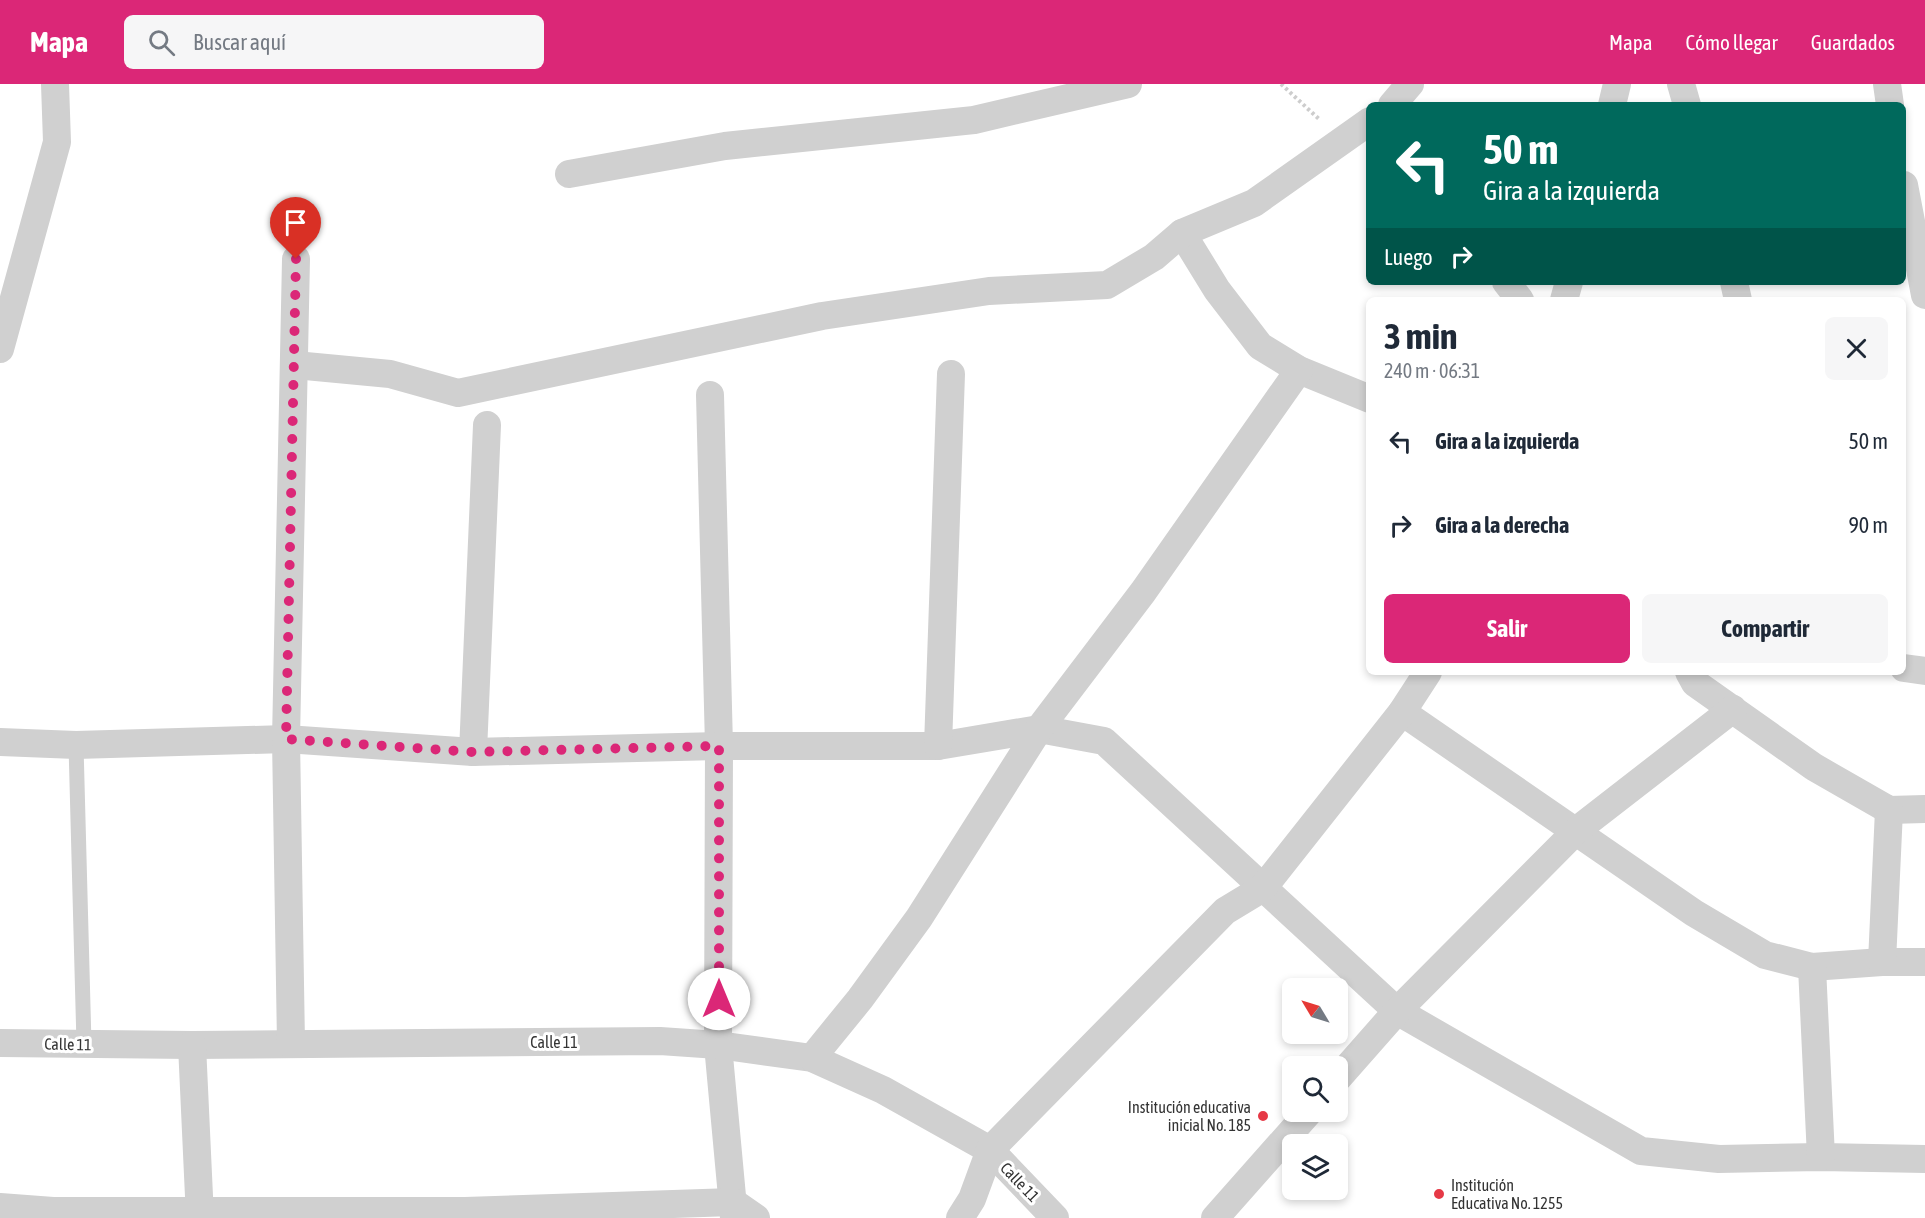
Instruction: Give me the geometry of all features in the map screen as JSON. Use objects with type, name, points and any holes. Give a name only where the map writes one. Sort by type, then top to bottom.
[{"type":"street","points":[[0,349],[57,142],[55,84]]},
{"type":"street","points":[[569,174],[725,146],[975,120],[1128,84]]},
{"type":"street","points":[[1395,102],[1410,84]]},
{"type":"street","points":[[1613,102],[1617,84]]},
{"type":"street","points":[[1681,84],[1686,102]]},
{"type":"street","points":[[1887,84],[1890,102]]},
{"type":"street","points":[[295,365],[390,374],[458,393],[822,316],[988,291],[1107,285],[1154,257],[1182,233],[1254,203],[1366,124]]},
{"type":"street","points":[[1906,195],[1925,295]]},
{"type":"street","points":[[1182,233],[1217,290],[1260,346],[1299,370],[1366,397]]},
{"type":"street","points":[[291,1044],[286,739],[296,259]]},
{"type":"street","points":[[1508,285],[1518,297]]},
{"type":"street","points":[[812,1058],[860,999],[920,918],[1039,729],[1143,592],[1299,370]]},
{"type":"street","points":[[938,746],[951,374]]},
{"type":"street","points":[[0,1207],[53,1214],[741,1213],[718,1045],[719,746],[710,395]]},
{"type":"street","points":[[473,752],[487,425]]},
{"type":"street","points":[[1906,668],[1925,671]]},
{"type":"street","points":[[960,1218],[972,1199],[990,1150],[1225,911],[1263,888],[1402,712],[1426,675]]},
{"type":"street","points":[[1691,675],[1695,683],[1814,766],[1889,810],[1925,809]]},
{"type":"street","points":[[1348,1067],[1397,1011],[1577,830],[1733,709]]},
{"type":"street","points":[[1402,712],[1577,830],[1694,913],[1765,955],[1812,967],[1882,962],[1925,962]]},
{"type":"street","points":[[0,742],[76,745],[286,739],[473,752],[719,746],[938,746],[1039,729],[1104,741],[1397,1011],[1641,1151],[1719,1159],[1821,1157],[1925,1160]]},
{"type":"street","points":[[1882,962],[1889,810]]},
{"type":"street","points":[[1812,967],[1821,1157]]},
{"type":"street","name":"Calle 11","points":[[0,1043],[291,1044],[660,1041],[718,1045],[812,1058],[883,1090],[990,1150],[1054,1218]]},
{"type":"street","points":[[192,1044],[200,1214]]},
{"type":"street","points":[[1215,1218],[1300,1122]]},
{"type":"lane","points":[[76,745],[84,1044]]},
{"type":"path","points":[[1281,84],[1343,140]]},
{"type":"place","name":"Institución educativa inicial No. 185","points":[[1263,1116]]},
{"type":"place","name":"Institución Educativa No. 1255","points":[[1439,1194]]},
{"type":"route","points":[[296,259],[286,739],[473,752],[719,746],[719,999]]}]
